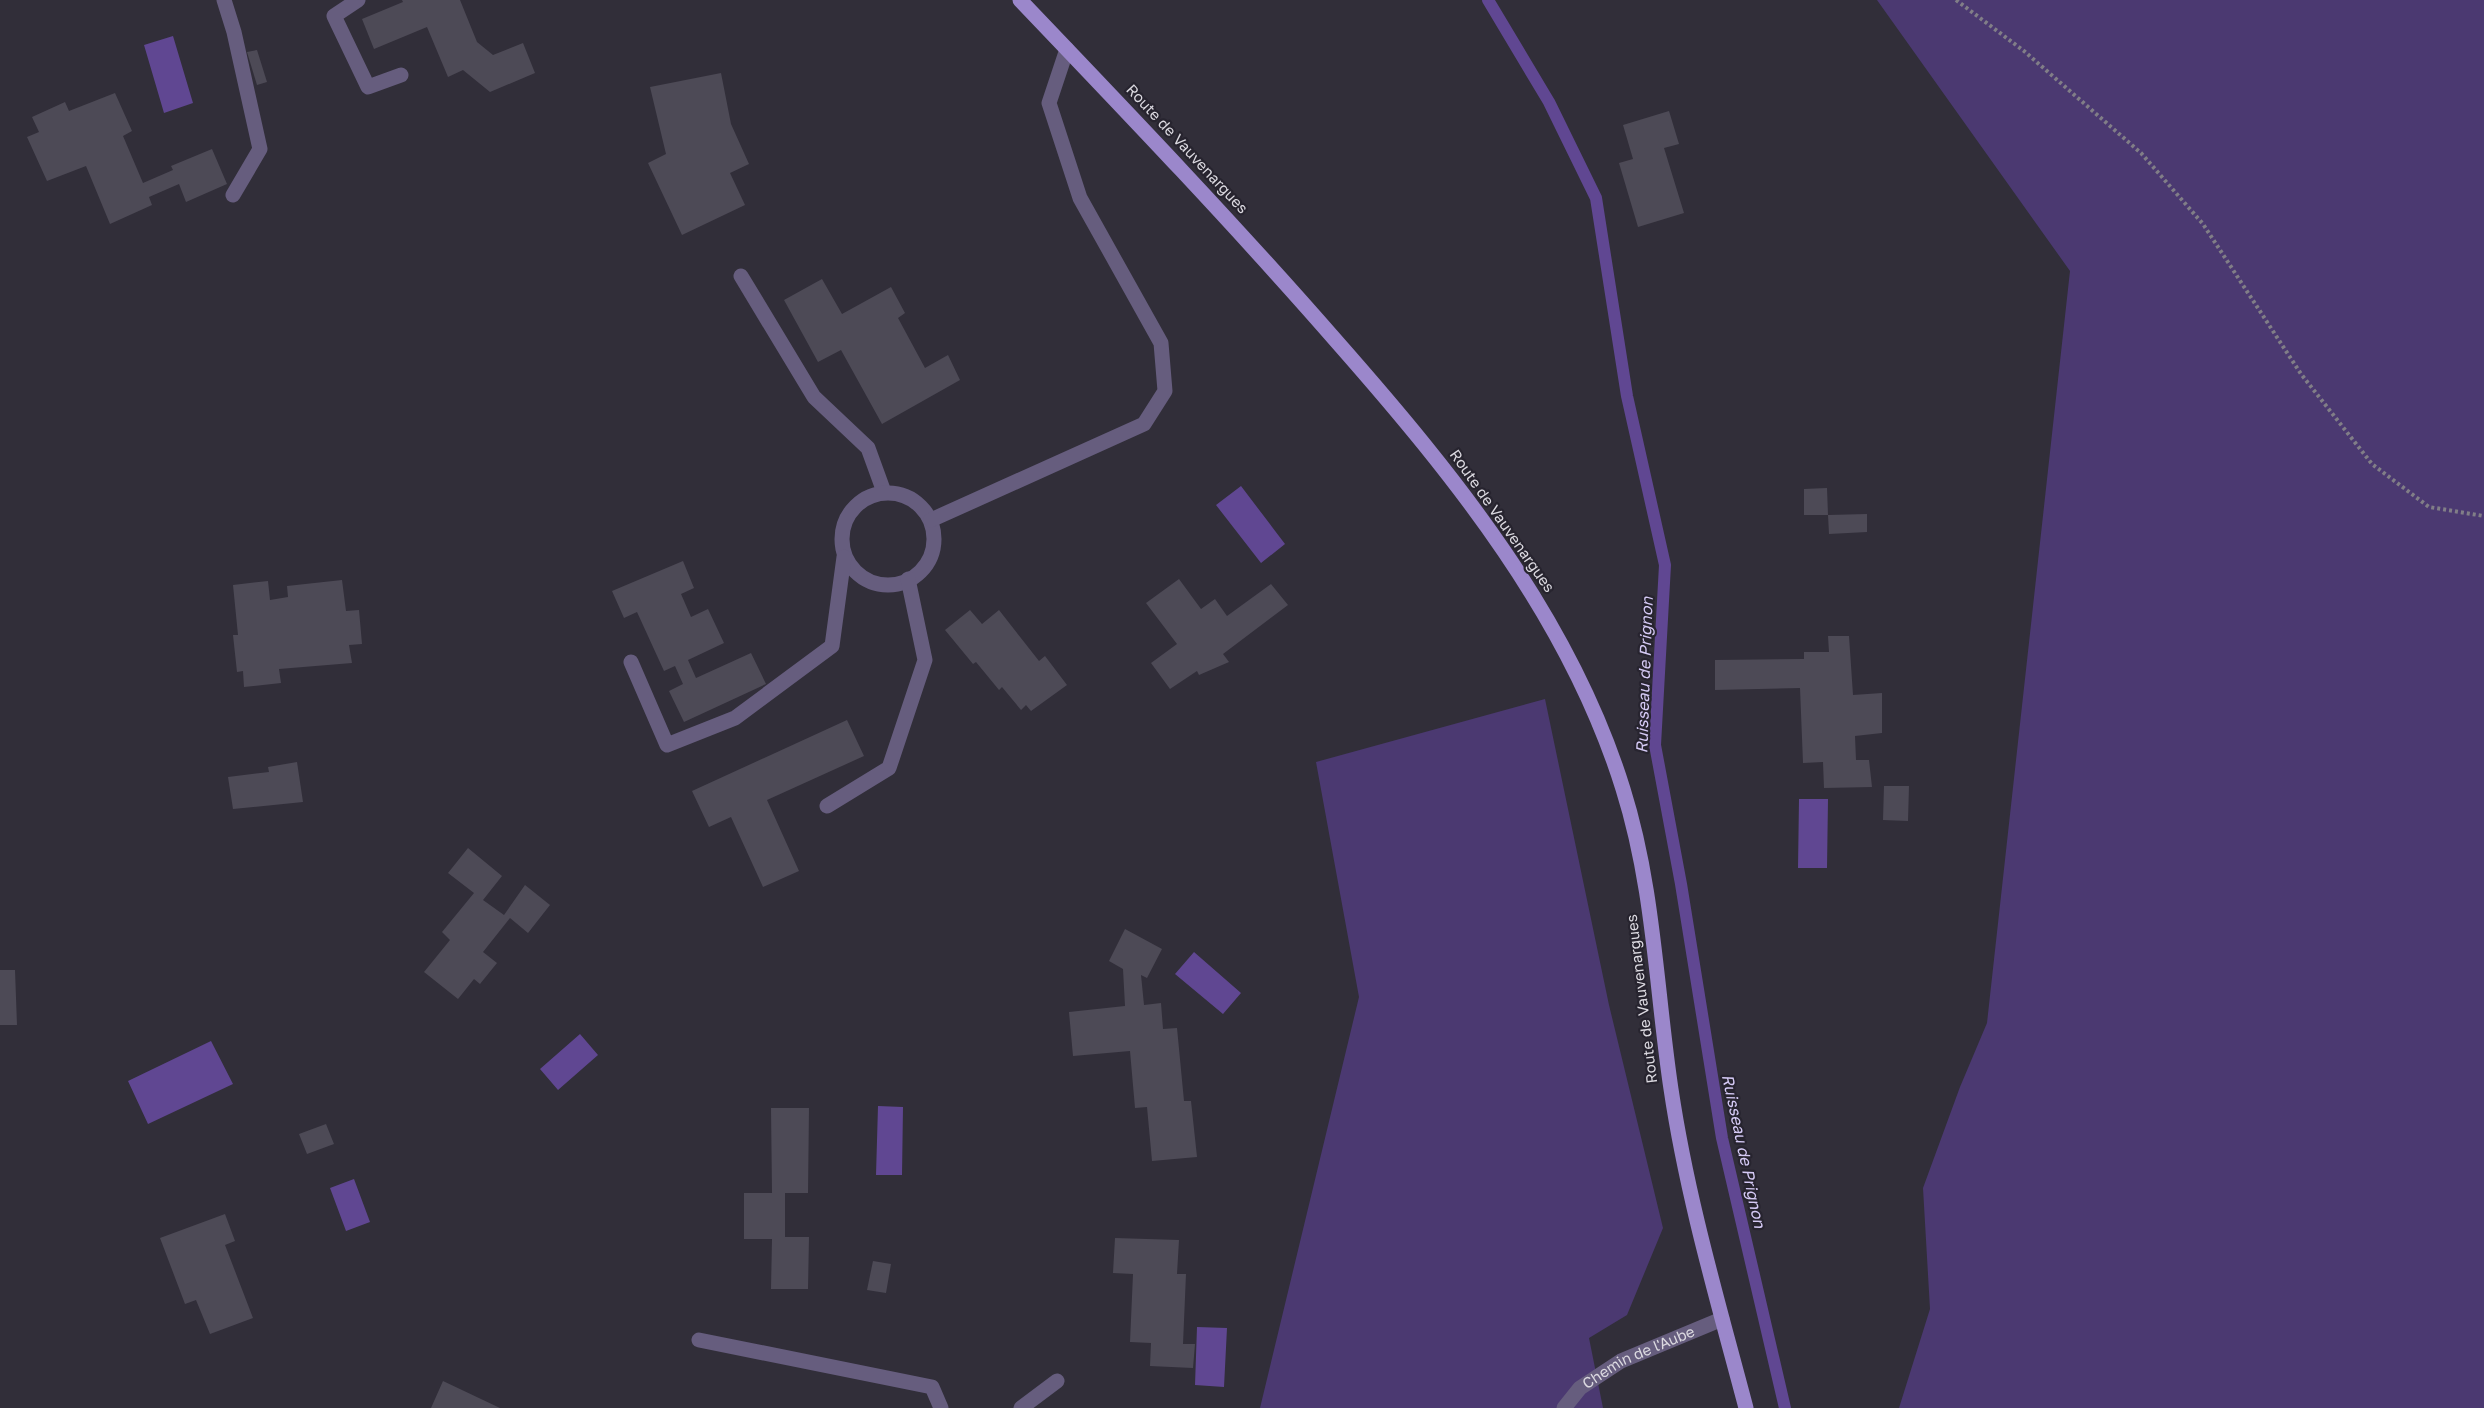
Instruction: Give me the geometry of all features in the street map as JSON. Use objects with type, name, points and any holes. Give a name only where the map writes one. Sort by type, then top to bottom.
[{"type":"main road","name":"Route de Vauvenargues","points":[[1020,0],[1255,248],[1408,424],[1478,513],[1539,604],[1587,695],[1623,788],[1647,885],[1670,1087],[1685,1179],[1746,1408]]},
{"type":"street","points":[[224,0],[234,32],[260,149],[233,195]]},
{"type":"street","points":[[358,0],[334,16],[368,87],[401,75]]},
{"type":"street","points":[[931,520],[1144,424],[1166,391],[1161,343],[1080,198],[1049,103],[1067,49]]},
{"type":"street","points":[[741,276],[814,397],[868,448],[884,492]]},
{"type":"street","points":[[631,662],[667,746],[735,718],[832,646],[844,557],[842,528],[856,503],[884,492],[912,498],[931,520],[933,549],[918,574],[892,586],[863,579],[844,557]]},
{"type":"street","points":[[826,806],[889,768],[925,660],[908,579]]},
{"type":"street","name":"Chemin de l'Aube","points":[[1564,1408],[1580,1388],[1621,1361],[1722,1319]]},
{"type":"street","points":[[699,1341],[932,1387],[941,1408]]},
{"type":"street","points":[[1021,1408],[1058,1381]]},
{"type":"path","points":[[1956,0],[2024,51],[2141,153],[2203,224],[2301,374],[2372,464],[2429,507],[2484,516]]},
{"type":"shaded area","points":[[1877,0],[2484,0],[2484,1408],[1899,1408],[1930,1309],[1923,1188],[1960,1087],[1987,1023],[2070,271]]},
{"type":"shaded area","points":[[173,36],[193,103],[164,113],[144,45]]},
{"type":"shaded area","points":[[1241,486],[1285,544],[1261,563],[1216,505]]},
{"type":"shaded area","points":[[1545,699],[1609,1005],[1663,1228],[1627,1315],[1589,1338],[1603,1408],[1260,1408],[1359,997],[1316,762]]},
{"type":"shaded area","points":[[1799,799],[1828,799],[1827,868],[1798,868]]},
{"type":"shaded area","points":[[1194,952],[1241,993],[1223,1014],[1175,974]]},
{"type":"shaded area","points":[[580,1034],[598,1055],[558,1090],[540,1069]]},
{"type":"shaded area","points":[[211,1041],[233,1084],[148,1124],[128,1081]]},
{"type":"shaded area","points":[[878,1106],[903,1107],[902,1175],[876,1175]]},
{"type":"shaded area","points":[[354,1179],[370,1222],[346,1231],[330,1188]]},
{"type":"shaded area","points":[[1197,1327],[1227,1328],[1224,1387],[1195,1385]]},
{"type":"building","points":[[402,0],[460,0],[477,42],[493,55],[523,43],[535,73],[490,92],[463,70],[448,77],[427,27],[374,49],[362,19],[403,2]]},
{"type":"building","points":[[257,50],[267,82],[257,85],[247,52]]},
{"type":"building","points":[[721,73],[731,124],[749,164],[730,173],[745,205],[682,235],[648,163],[666,154],[650,87]]},
{"type":"building","points":[[115,93],[132,131],[123,136],[143,183],[173,170],[171,166],[212,149],[227,184],[186,202],[179,184],[149,197],[152,205],[110,224],[86,166],[47,181],[27,137],[39,132],[32,117],[65,102],[69,111]]},
{"type":"building","points":[[1669,111],[1679,144],[1664,148],[1684,213],[1638,227],[1619,163],[1633,159],[1623,125]]},
{"type":"building","points":[[822,279],[842,314],[891,287],[905,313],[898,318],[925,368],[948,355],[960,380],[882,424],[841,350],[818,362],[784,300]]},
{"type":"building","points":[[1827,488],[1828,515],[1804,515],[1804,489]]},
{"type":"building","points":[[1867,514],[1867,532],[1829,534],[1828,515]]},
{"type":"building","points":[[683,561],[694,588],[681,594],[691,617],[708,609],[724,643],[688,660],[696,678],[751,653],[766,684],[684,722],[669,691],[683,684],[675,666],[664,671],[637,612],[624,618],[612,591]]},
{"type":"building","points":[[1179,579],[1201,609],[1215,599],[1227,616],[1271,584],[1288,605],[1223,654],[1229,662],[1199,675],[1197,671],[1170,689],[1151,663],[1177,644],[1146,603]]},
{"type":"building","points":[[342,580],[346,611],[359,610],[362,644],[349,645],[352,663],[279,669],[281,683],[244,687],[243,671],[237,672],[233,635],[238,635],[233,585],[268,581],[270,600],[288,597],[287,586]]},
{"type":"building","points":[[970,610],[982,624],[999,610],[1039,661],[1045,656],[1067,685],[1031,711],[1026,705],[1021,710],[1002,687],[999,690],[976,662],[973,664],[945,630]]},
{"type":"building","points":[[1828,636],[1849,636],[1853,695],[1882,693],[1882,733],[1855,736],[1856,760],[1869,760],[1872,787],[1824,788],[1823,762],[1803,763],[1800,688],[1715,690],[1715,660],[1804,659],[1804,652],[1829,652]]},
{"type":"building","points":[[847,720],[864,756],[767,800],[799,871],[763,887],[731,817],[709,827],[692,791]]},
{"type":"building","points":[[297,762],[303,802],[233,809],[228,777],[269,772],[268,767]]},
{"type":"building","points":[[1884,786],[1909,786],[1908,821],[1883,820]]},
{"type":"building","points":[[468,848],[502,876],[483,900],[504,915],[525,885],[550,905],[528,933],[510,918],[483,952],[497,963],[480,984],[474,979],[458,999],[424,972],[450,940],[442,932],[474,893],[448,873]]},
{"type":"building","points":[[1125,929],[1162,949],[1147,978],[1141,975],[1144,1005],[1161,1003],[1163,1029],[1177,1028],[1184,1101],[1191,1101],[1197,1157],[1152,1161],[1147,1107],[1135,1108],[1130,1051],[1073,1056],[1069,1012],[1125,1006],[1123,969],[1109,961]]},
{"type":"building","points":[[0,970],[15,970],[17,1025],[0,1025]]},
{"type":"building","points":[[771,1108],[809,1108],[808,1193],[785,1193],[785,1237],[809,1237],[808,1289],[771,1289],[772,1239],[744,1239],[744,1193],[772,1193]]},
{"type":"building","points":[[326,1124],[334,1144],[307,1154],[299,1134]]},
{"type":"building","points":[[225,1214],[235,1241],[225,1245],[253,1318],[210,1334],[196,1300],[185,1304],[160,1238]]},
{"type":"building","points":[[1115,1238],[1179,1240],[1177,1274],[1186,1274],[1183,1344],[1195,1344],[1193,1368],[1150,1366],[1151,1343],[1130,1342],[1133,1274],[1113,1273]]},
{"type":"building","points":[[873,1261],[891,1264],[886,1293],[867,1290]]},
{"type":"building","points":[[443,1381],[500,1408],[431,1408]]},
{"type":"waterway","name":"Ruisseau de Prignon","points":[[1488,0],[1549,102],[1596,198],[1627,396],[1665,565],[1655,745],[1681,884],[1722,1138],[1785,1408]]}]
